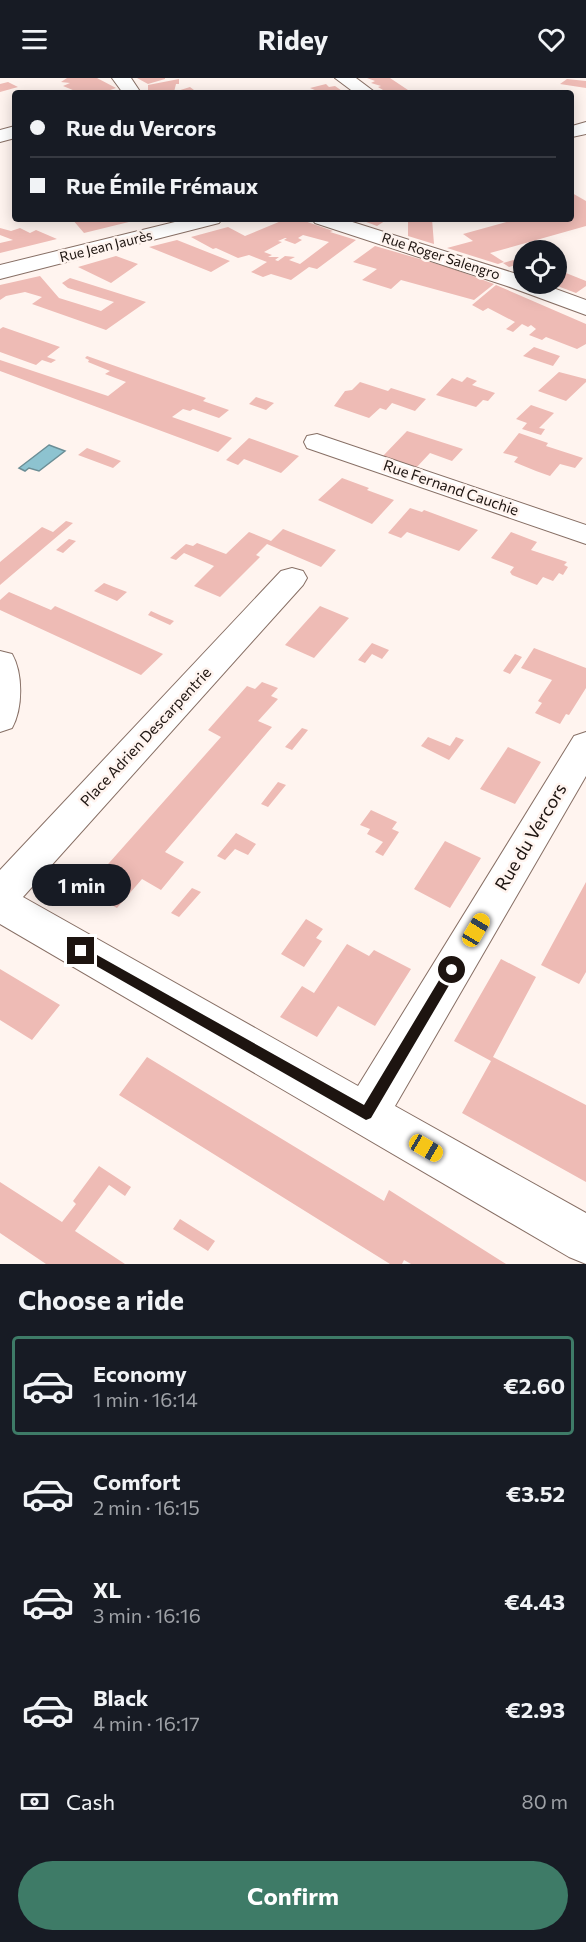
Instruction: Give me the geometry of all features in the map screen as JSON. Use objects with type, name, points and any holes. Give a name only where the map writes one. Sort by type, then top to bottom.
[{"type":"street","points":[[121,78],[131,90]]},
{"type":"street","points":[[344,78],[362,90]]},
{"type":"street","name":"Rue Jean Jaurès","points":[[0,262],[165,222]]},
{"type":"street","name":"Rue Jean Jaurès","points":[[0,272],[200,222]]},
{"type":"street","name":"Rue Roger Salengro","points":[[331,222],[515,281],[586,308]]},
{"type":"street","name":"Rue Fernand Cauchie","points":[[317,442],[586,535]]},
{"type":"street","name":"Place Adrien Descarpentrie","points":[[0,896],[292,578]]},
{"type":"street","points":[[0,662],[3,686],[0,719]]},
{"type":"street","name":"Rue du Vercors","points":[[366,1114],[586,745]]},
{"type":"street","points":[[0,904],[586,1240]]},
{"type":"water","points":[[49,445],[65,451],[39,471],[29,468],[25,471],[19,468]]},
{"type":"building","points":[[67,78],[97,78],[116,88],[73,90],[63,86],[70,83],[61,82]]},
{"type":"building","points":[[137,78],[165,78],[165,79],[148,84]]},
{"type":"building","points":[[367,78],[390,78],[408,90],[383,90],[378,87],[381,86],[371,83],[375,81]]},
{"type":"building","points":[[179,79],[179,84],[176,84],[174,90],[148,90],[148,85]]},
{"type":"building","points":[[567,79],[586,81],[586,88],[560,84]]},
{"type":"building","points":[[8,82],[18,87],[0,92],[0,84]]},
{"type":"building","points":[[326,84],[341,90],[315,90],[310,88]]},
{"type":"building","points":[[574,194],[586,201],[586,226],[536,240],[513,240],[513,247],[490,253],[504,262],[498,264],[447,248],[473,241],[463,234],[506,222],[574,222]]},
{"type":"building","points":[[75,222],[129,222],[84,233]]},
{"type":"building","points":[[279,222],[308,222],[356,240],[317,269],[309,267],[291,280],[271,274],[263,277],[251,272],[267,262],[249,255],[238,258],[216,248],[213,249],[191,237],[228,227],[245,236]],"holes":[[[303,235],[329,242],[300,264],[289,260],[295,257],[285,256],[278,261],[275,260],[279,257],[268,257],[272,255],[264,252],[285,238],[287,238],[284,240],[295,244],[302,240],[298,238]]]},
{"type":"building","points":[[366,222],[383,222],[377,226]]},
{"type":"building","points":[[408,222],[432,222],[434,244],[408,236]]},
{"type":"building","points":[[0,228],[11,231],[20,228],[30,233],[36,230],[57,239],[0,253],[0,243],[13,240],[0,235]]},
{"type":"building","points":[[177,240],[230,261],[211,272],[149,247]]},
{"type":"building","points":[[375,246],[451,268],[494,284],[474,300],[401,280],[391,289],[362,280],[377,269],[353,262]]},
{"type":"building","points":[[116,256],[138,264],[111,283],[78,267]]},
{"type":"building","points":[[513,260],[513,266],[509,267],[503,263]]},
{"type":"building","points":[[567,273],[586,281],[586,286],[576,293],[567,290]]},
{"type":"building","points":[[40,276],[59,298],[101,311],[114,302],[68,288],[62,283],[70,278],[146,302],[106,330],[32,304],[42,297],[25,292],[6,296],[0,300],[0,285]]},
{"type":"building","points":[[496,285],[586,324],[586,344],[577,349],[546,337],[542,340],[529,335],[536,329],[531,325],[528,327],[522,324],[513,332],[506,329],[515,322],[488,308],[483,311],[472,305]]},
{"type":"building","points":[[3,327],[60,347],[47,357],[56,360],[51,363],[42,360],[36,365],[0,352],[0,329]]},
{"type":"building","points":[[534,347],[560,356],[553,366],[523,356]]},
{"type":"building","points":[[87,356],[206,398],[203,401],[229,410],[219,418],[193,409],[190,411],[183,409],[172,417],[232,438],[218,452],[0,371],[0,360],[108,396],[126,382],[105,374],[110,371],[88,362],[89,360],[85,358]]},
{"type":"building","points":[[559,372],[586,379],[586,382],[566,401],[538,391]]},
{"type":"building","points":[[467,377],[477,381],[472,385],[495,393],[488,401],[483,400],[476,407],[436,395],[452,378],[462,382]]},
{"type":"building","points":[[360,382],[388,391],[391,388],[426,399],[415,411],[392,403],[386,410],[380,408],[369,418],[334,406],[345,391],[352,390]]},
{"type":"building","points":[[256,397],[274,403],[266,410],[249,404]]},
{"type":"building","points":[[531,405],[554,413],[539,428],[545,429],[541,435],[522,429],[527,423],[516,419]]},
{"type":"building","points":[[407,431],[463,449],[452,461],[430,453],[415,469],[382,457]]},
{"type":"building","points":[[519,433],[548,443],[546,446],[583,458],[575,468],[560,464],[550,476],[536,471],[514,462],[518,457],[503,453]]},
{"type":"building","points":[[249,438],[299,456],[281,473],[244,459],[238,465],[226,460]]},
{"type":"building","points":[[87,448],[121,461],[113,468],[78,455]]},
{"type":"building","points":[[342,478],[394,500],[372,524],[318,500]]},
{"type":"building","points":[[410,508],[422,512],[424,510],[478,530],[459,551],[407,532],[401,538],[388,533]]},
{"type":"building","points":[[66,521],[73,523],[0,585],[0,562],[42,527],[53,532]]},
{"type":"building","points":[[283,529],[336,550],[321,567],[267,544],[256,555],[260,557],[220,597],[194,586],[214,566],[184,553],[176,560],[170,558],[186,544],[193,546],[197,543],[226,554],[249,532],[271,541]]},
{"type":"building","points":[[511,532],[537,542],[531,550],[567,562],[564,565],[568,567],[563,575],[559,573],[553,581],[543,577],[537,585],[512,575],[510,572],[514,567],[491,558]]},
{"type":"building","points":[[69,539],[76,541],[63,553],[56,550]]},
{"type":"building","points":[[104,583],[127,592],[117,601],[94,591]]},
{"type":"building","points":[[9,592],[51,610],[55,606],[163,654],[141,675],[0,610],[0,600]]},
{"type":"building","points":[[320,606],[349,618],[314,658],[285,645]]},
{"type":"building","points":[[151,611],[174,621],[170,625],[148,615]]},
{"type":"building","points":[[372,643],[389,650],[382,659],[372,654],[365,663],[358,660]]},
{"type":"building","points":[[534,648],[586,668],[586,688],[569,715],[566,714],[560,724],[535,713],[542,703],[538,701],[552,680],[521,668]]},
{"type":"building","points":[[515,654],[522,657],[510,674],[503,671]]},
{"type":"building","points":[[262,682],[278,688],[271,696],[278,699],[258,721],[272,727],[165,852],[184,862],[161,890],[142,879],[117,908],[85,890],[221,737],[208,730],[247,686],[255,689]]},
{"type":"building","points":[[302,728],[308,730],[292,750],[285,747]]},
{"type":"building","points":[[428,737],[450,746],[456,737],[464,740],[449,760],[421,746]]},
{"type":"building","points":[[508,747],[541,762],[515,804],[480,789]]},
{"type":"building","points":[[278,782],[286,785],[268,807],[261,804]]},
{"type":"building","points":[[371,810],[397,822],[392,829],[399,832],[383,856],[375,852],[383,842],[367,834],[370,829],[360,825]]},
{"type":"building","points":[[236,833],[256,844],[248,855],[235,849],[225,860],[217,856]]},
{"type":"building","points":[[445,841],[481,858],[450,908],[414,889]]},
{"type":"building","points":[[586,882],[586,972],[579,984],[541,965]]},
{"type":"building","points":[[192,888],[201,892],[179,917],[171,913]]},
{"type":"building","points":[[306,919],[323,929],[316,938],[322,941],[304,967],[281,954]]},
{"type":"building","points":[[347,944],[369,956],[374,950],[411,969],[375,1026],[338,1006],[317,1037],[280,1017],[302,986],[314,993]]},
{"type":"building","points":[[501,959],[536,977],[493,1057],[586,1105],[586,1182],[462,1113],[491,1061],[454,1041]]},
{"type":"building","points":[[0,969],[60,1005],[32,1040],[0,1020]]},
{"type":"building","points":[[147,1057],[384,1201],[389,1190],[506,1264],[411,1264],[404,1260],[402,1264],[390,1264],[119,1095]]},
{"type":"building","points":[[99,1166],[131,1187],[125,1196],[109,1185],[75,1231],[125,1264],[46,1264],[0,1233],[0,1182],[62,1222],[76,1204],[73,1201]]},
{"type":"building","points":[[180,1219],[215,1241],[208,1251],[173,1229]]},
{"type":"route","points":[[81,951],[366,1114],[452,970]]}]
